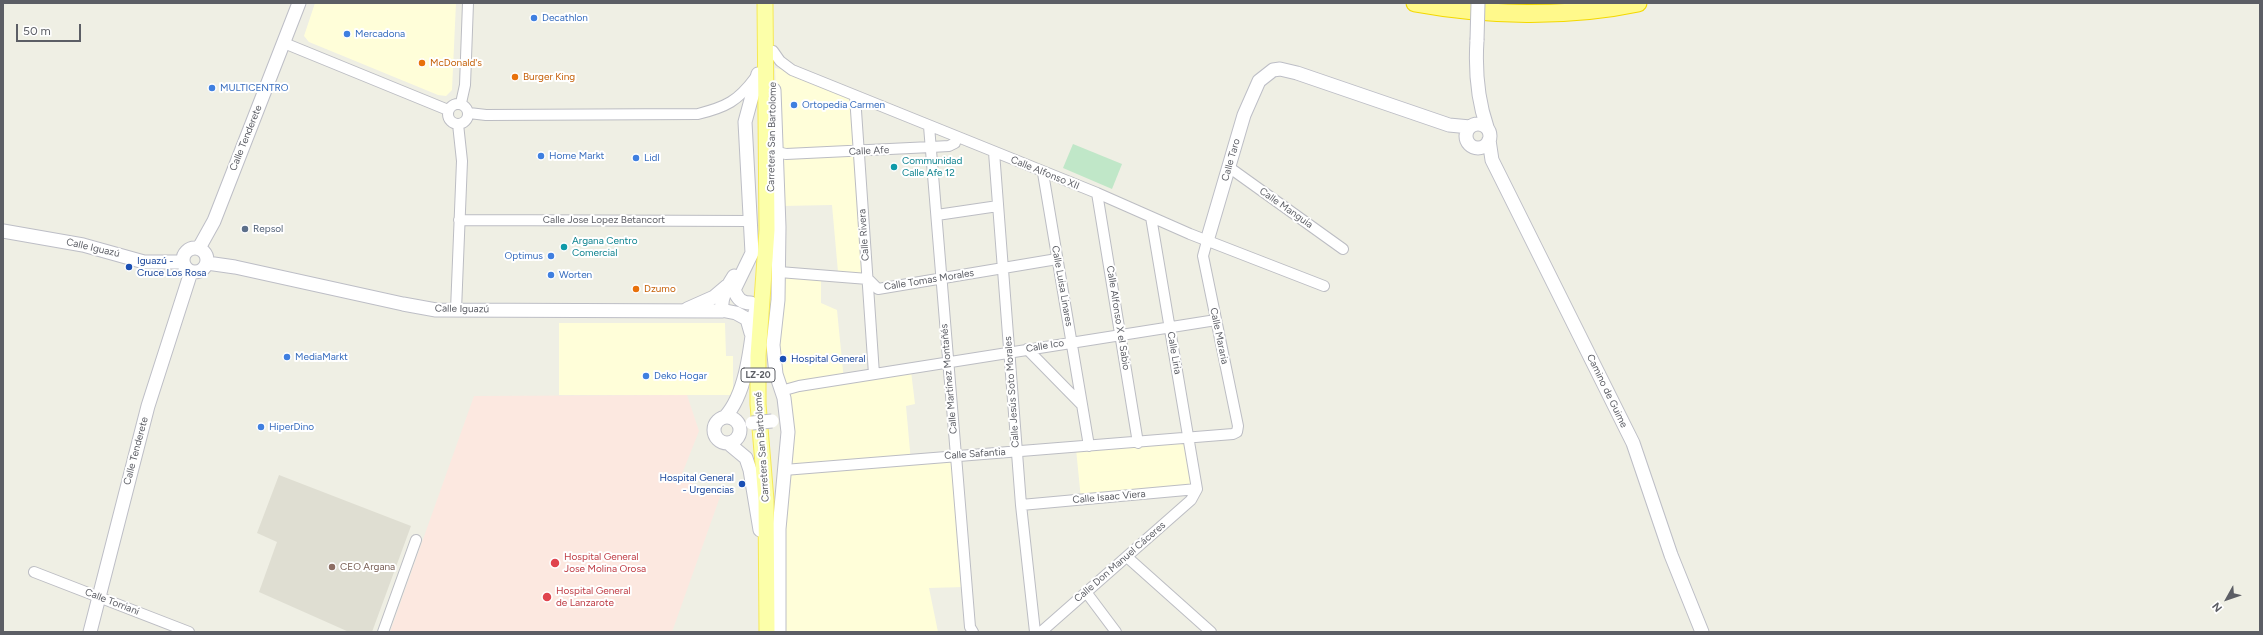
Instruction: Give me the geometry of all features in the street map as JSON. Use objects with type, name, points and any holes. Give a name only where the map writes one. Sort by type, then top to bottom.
[{"type":"highway","points":[[1415,3],[1449,9],[1537,12],[1638,3]]},
{"type":"main road","name":"Carretera San Bartolomé","points":[[767,632],[766,500],[758,397],[758,356],[767,230],[767,132],[764,118],[770,50],[768,5]]},
{"type":"main road","points":[[758,74],[770,50]]},
{"type":"main road","name":"Carretera San Bartolome","points":[[770,50],[774,90],[771,218]]},
{"type":"main road","name":"Carretera San Bartolomé","points":[[771,218],[763,356],[762,402],[770,500],[772,632]]},
{"type":"street","name":"Calle Tenderete","points":[[199,248],[214,221],[299,3]]},
{"type":"street","points":[[461,103],[465,85],[468,3]]},
{"type":"street","name":"Camino de Guime","points":[[1478,3],[1475,76],[1480,108],[1488,134],[1492,160],[1633,443],[1671,555],[1702,632]]},
{"type":"street","points":[[284,43],[448,110]]},
{"type":"street","name":"Calle Alfonso XII","points":[[770,50],[783,64],[792,70],[1043,173],[1097,193],[1207,241],[1324,286]]},
{"type":"street","name":"Calle Taro","points":[[1207,241],[1230,168],[1244,115],[1259,80],[1273,70],[1280,69],[1297,73],[1449,125]]},
{"type":"street","points":[[468,113],[486,115],[698,114],[728,105],[738,98],[758,74]]},
{"type":"street","points":[[724,311],[731,287],[752,253],[749,225],[745,122],[758,74]]},
{"type":"street","points":[[774,90],[777,152],[779,272],[773,345],[774,359],[788,432],[784,470]]},
{"type":"street","name":"Calle Rivera","points":[[855,96],[874,374]]},
{"type":"street","points":[[461,103],[465,105],[468,113],[466,121],[458,124],[451,121],[448,110],[453,104],[461,103]]},
{"type":"street","points":[[1449,125],[1471,126],[1478,124],[1488,134],[1486,146],[1472,144],[1467,132],[1471,126],[1480,108]]},
{"type":"street","name":"Carretera San Bartolomé","points":[[725,417],[734,407],[737,399],[743,379],[751,335],[764,118]]},
{"type":"street","points":[[456,310],[462,161],[458,124]]},
{"type":"street","name":"Camino de Guime","points":[[1449,125],[1492,160]]},
{"type":"street","name":"Calle Martínez Montañés","points":[[929,126],[947,363],[970,627],[973,632]]},
{"type":"street","name":"Calle Afe","points":[[777,152],[786,154],[858,152],[949,146],[954,143],[956,137]]},
{"type":"street","name":"Calle Jesús Soto Morales","points":[[994,152],[1021,505],[1035,632]]},
{"type":"street","name":"Calle Manguia","points":[[1230,168],[1343,249]]},
{"type":"street","name":"Calle Luisa Linares","points":[[1043,173],[1089,446]]},
{"type":"street","name":"Calle Alfonso X el Sabio","points":[[1097,193],[1138,443]]},
{"type":"street","points":[[937,216],[998,206]]},
{"type":"street","name":"Calle Liria","points":[[1151,217],[1190,437],[1197,489]]},
{"type":"street","name":"Calle Jose Lopez Betancort","points":[[459,220],[749,225]]},
{"type":"street","name":"Calle Iguazú","points":[[3,231],[83,245],[144,262],[187,267]]},
{"type":"street","name":"Calle Mararia","points":[[1207,241],[1203,256],[1238,426],[1237,432]]},
{"type":"street","points":[[199,248],[206,254],[207,263],[201,271],[187,267],[185,252],[189,249],[199,248]]},
{"type":"street","name":"Calle Tomas Morales","points":[[779,272],[868,279],[878,289],[1057,259]]},
{"type":"street","name":"Calle Iguazú","points":[[207,263],[235,267],[436,310],[724,311]]},
{"type":"street","name":"Calle Tenderete","points":[[90,632],[148,406],[187,267]]},
{"type":"street","points":[[731,287],[738,298],[744,303],[754,299]]},
{"type":"street","points":[[684,311],[731,287]]},
{"type":"street","points":[[724,311],[754,299]]},
{"type":"street","points":[[724,311],[736,313],[747,319],[751,335]]},
{"type":"street","name":"Calle Ico","points":[[781,391],[799,386],[1216,320]]},
{"type":"street","points":[[1027,349],[1082,405]]},
{"type":"street","points":[[725,417],[734,419],[739,425],[740,433],[736,440],[728,443],[717,439],[714,431],[715,424],[719,419],[725,417]]},
{"type":"street","points":[[739,425],[786,419]]},
{"type":"street","name":"Calle Safantia","points":[[784,470],[1138,443],[1233,434],[1237,432]]},
{"type":"street","name":"Carretera San Bartolomé","points":[[728,443],[746,458],[755,493],[760,529],[760,632]]},
{"type":"street","name":"Carretera San Bartolomé","points":[[779,632],[780,529],[784,470]]},
{"type":"street","name":"Calle Isaac Viera","points":[[1021,505],[1197,489]]},
{"type":"street","name":"Calle Don Manuel Cáceres","points":[[1041,632],[1191,500],[1197,489]]},
{"type":"street","points":[[383,632],[416,540]]},
{"type":"street","points":[[1127,556],[1211,632]]},
{"type":"street","name":"Calle Torriani","points":[[34,572],[189,632]]},
{"type":"street","points":[[1086,592],[1116,632]]},
{"type":"shaded area","points":[[315,3],[456,3],[452,90],[446,96],[438,95],[309,42],[304,36]]},
{"type":"shaded area","points":[[775,68],[789,71],[853,99],[865,277],[838,272],[832,205],[782,206]]},
{"type":"shaded area","points":[[1073,144],[1122,164],[1112,189],[1063,168]]},
{"type":"shaded area","points":[[781,274],[821,277],[821,303],[837,310],[844,381],[911,371],[915,404],[906,406],[911,462],[953,458],[964,587],[929,588],[938,632],[782,632],[786,477],[779,375]]},
{"type":"shaded area","name":"Deko Hogar","points":[[559,323],[725,323],[726,356],[733,356],[733,395],[559,395]]},
{"type":"shaded area","name":"Hospital General Jose Molina Orosa","points":[[687,395],[699,431],[680,479],[721,494],[672,632],[390,632],[474,396]]},
{"type":"shaded area","points":[[1188,439],[1195,487],[1081,499],[1076,449]]},
{"type":"shaded area","name":"CEO Argana","points":[[279,475],[411,526],[372,632],[349,632],[259,592],[277,542],[257,533]]},
{"type":"place","name":"Decathlon","points":[[534,18]]},
{"type":"place","name":"Mercadona","points":[[347,34]]},
{"type":"place","name":"McDonald's","points":[[422,63]]},
{"type":"place","name":"Burger King","points":[[515,77]]},
{"type":"place","name":"MULTICENTRO","points":[[212,88]]},
{"type":"place","name":"Ortopedia Carmen","points":[[794,105]]},
{"type":"place","name":"Home Markt","points":[[541,156]]},
{"type":"place","name":"Lidl","points":[[636,158]]},
{"type":"place","name":"Communidad Calle Afe 12","points":[[894,167]]},
{"type":"place","name":"Repsol","points":[[245,229]]},
{"type":"place","name":"Argana Centro Comercial","points":[[564,247]]},
{"type":"place","name":"Optimus","points":[[551,256]]},
{"type":"place","name":"Iguazú - Cruce Los Rosa","points":[[129,267]]},
{"type":"place","name":"Worten","points":[[551,275]]},
{"type":"place","name":"Dzumo","points":[[636,289]]},
{"type":"place","name":"MediaMarkt","points":[[287,357]]},
{"type":"place","name":"Hospital General","points":[[783,359]]},
{"type":"place","name":"Deko Hogar","points":[[646,376]]},
{"type":"place","name":"HiperDino","points":[[261,427]]},
{"type":"place","name":"Hospital General - Urgencias","points":[[742,484]]},
{"type":"place","name":"Hospital General Jose Molina Orosa","points":[[555,563]]},
{"type":"place","name":"CEO Argana","points":[[332,567]]},
{"type":"place","name":"Hospital General de Lanzarote","points":[[547,597]]}]
